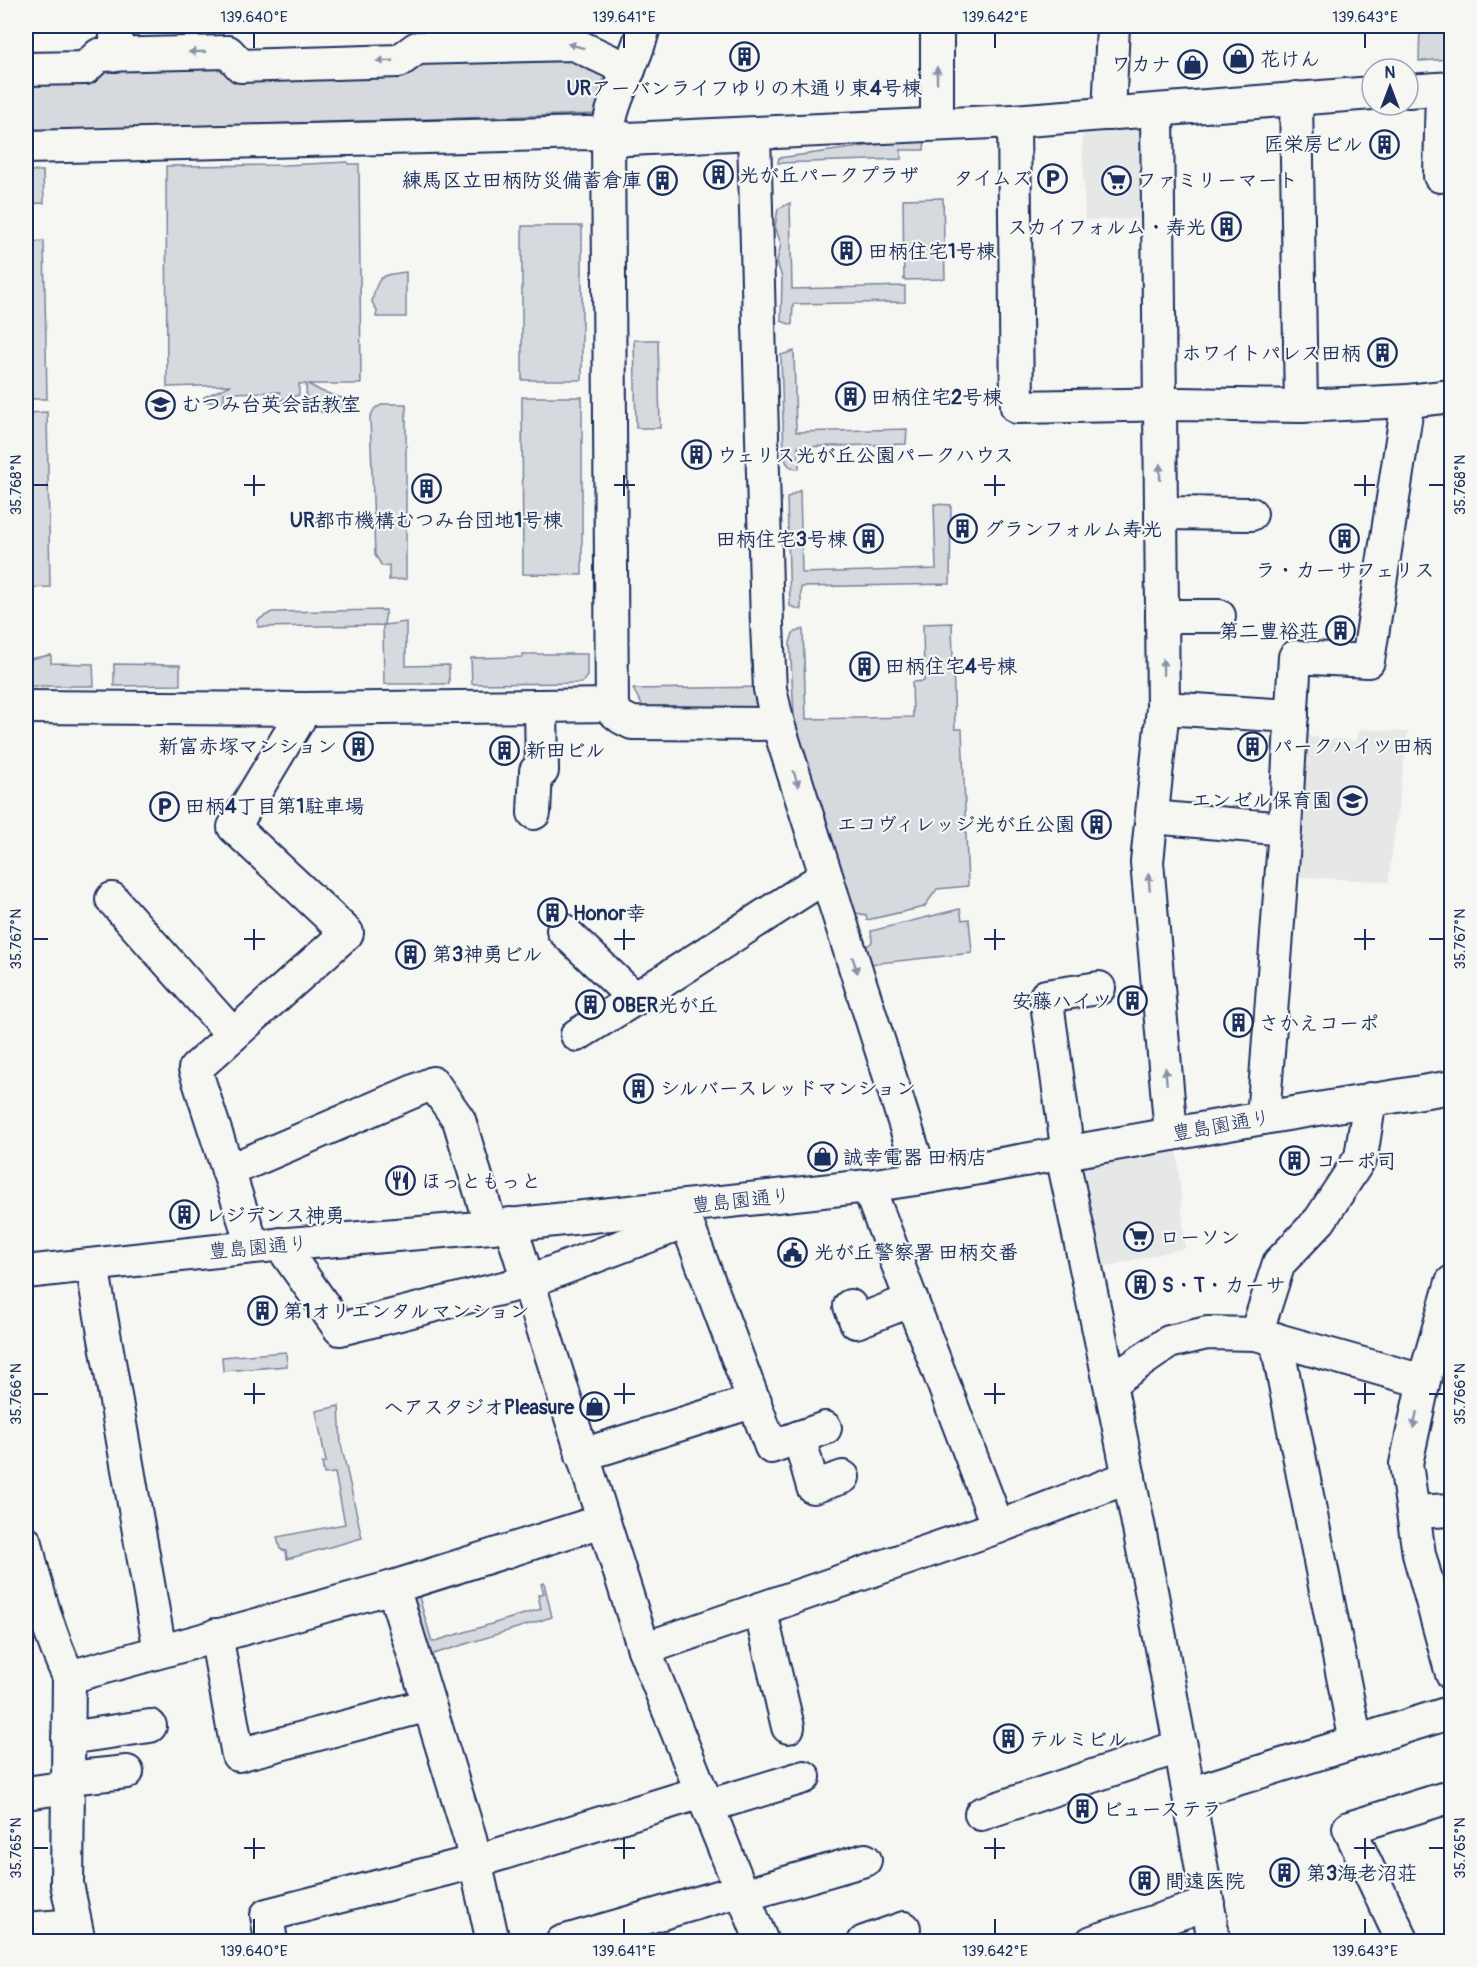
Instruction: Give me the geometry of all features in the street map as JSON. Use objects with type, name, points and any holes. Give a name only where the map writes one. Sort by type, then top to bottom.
[{"type":"street","points":[[644,26],[639,48],[610,117],[608,134],[612,710],[632,723],[778,724]]},
{"type":"street","points":[[937,26],[937,124]]},
{"type":"street","points":[[1109,114],[1113,26]]},
{"type":"street","points":[[26,69],[85,68],[116,40],[228,52],[241,66],[399,61],[417,48],[574,44],[629,70]]},
{"type":"street","points":[[1420,90],[1447,89],[1440,176]]},
{"type":"street","points":[[26,147],[608,134],[628,139],[754,134],[1014,121],[1360,94]]},
{"type":"street","points":[[1296,98],[1301,406]]},
{"type":"street","points":[[1157,111],[1163,708],[1147,862],[1171,1134]]},
{"type":"street","points":[[1014,121],[1017,407],[1301,406],[1408,401],[1452,396]]},
{"type":"street","points":[[754,134],[766,625],[770,689],[778,724],[922,1178]]},
{"type":"street","points":[[1263,1118],[1285,829],[1295,657],[1368,661],[1408,401]]},
{"type":"street","points":[[1161,513],[1251,514]]},
{"type":"street","points":[[1162,615],[1219,615]]},
{"type":"street","points":[[26,707],[305,709],[612,705]]},
{"type":"street","points":[[534,813],[536,771],[542,771],[541,706]]},
{"type":"street","points":[[1163,708],[1292,716]]},
{"type":"street","points":[[305,709],[234,827],[347,933],[195,1069],[228,1171],[266,1245],[340,1329],[527,1282],[684,1214],[771,1447],[812,1433],[813,1487],[843,1477]]},
{"type":"street","points":[[1152,817],[1285,829]]},
{"type":"street","points":[[577,1035],[826,876]]},
{"type":"street","points":[[112,898],[233,1035]]},
{"type":"street","points":[[563,930],[636,999]]},
{"type":"street","points":[[1099,988],[1046,996],[1065,1154],[1181,1746],[1214,1941]]},
{"type":"street","points":[[228,1171],[433,1083],[459,1120],[501,1225],[527,1282],[644,1649],[762,1941]]},
{"type":"street","name":"豊島園通り","points":[[26,1272],[266,1245],[501,1225],[684,1214],[922,1178],[1370,1099],[1452,1087]]},
{"type":"street","points":[[1356,1742],[1266,1336],[1279,1263],[1320,1220],[1361,1157],[1370,1099]]},
{"type":"street","points":[[868,1186],[998,1527]]},
{"type":"street","points":[[92,1265],[160,1651]]},
{"type":"street","points":[[1452,1282],[1424,1382],[1406,1464],[1419,1554],[1452,1674]]},
{"type":"street","points":[[849,1306],[856,1322],[912,1300]]},
{"type":"street","points":[[1111,1382],[1169,1342],[1207,1333],[1266,1336],[1424,1382]]},
{"type":"street","points":[[582,1455],[755,1401]]},
{"type":"street","points":[[644,1649],[998,1527],[1130,1477]]},
{"type":"street","points":[[1413,1512],[1452,1510]]},
{"type":"street","points":[[69,1677],[393,1587],[602,1521]]},
{"type":"street","points":[[26,1543],[38,1595],[69,1677],[67,1884],[77,1933],[26,1929]]},
{"type":"street","points":[[393,1587],[470,1838],[493,1941]]},
{"type":"street","points":[[760,1609],[788,1727]]},
{"type":"street","points":[[216,1635],[238,1755],[429,1705]]},
{"type":"street","points":[[1189,1794],[1452,1712]]},
{"type":"street","points":[[68,1738],[150,1726]]},
{"type":"street","points":[[981,1814],[1181,1746]]},
{"type":"street","points":[[26,1793],[68,1782],[128,1772]]},
{"type":"street","points":[[271,1941],[267,1915],[705,1799],[804,1777]]},
{"type":"street","points":[[1403,1941],[1349,1828],[1452,1796]]},
{"type":"street","points":[[562,1941],[865,1860]]},
{"type":"street","points":[[1092,1941],[1208,1904]]},
{"type":"street","points":[[864,1941],[904,1929]]},
{"type":"shaded area","points":[[1420,26],[1451,26],[1451,59],[1420,61]]},
{"type":"shaded area","points":[[571,59],[606,74],[600,88],[596,114],[26,131],[26,81],[109,65]]},
{"type":"shaded area","points":[[1144,125],[1146,219],[1085,220],[1082,127]]},
{"type":"shaded area","points":[[925,138],[924,150],[901,150],[901,159],[778,163],[779,158]]},
{"type":"shaded area","points":[[348,162],[348,164],[359,164],[361,384],[308,384],[345,399],[347,411],[320,412],[319,407],[307,407],[306,384],[299,384],[299,395],[281,400],[280,392],[224,393],[224,402],[204,402],[204,397],[231,385],[167,387],[166,166]]},
{"type":"shaded area","points":[[26,171],[43,171],[44,203],[26,204]]},
{"type":"shaded area","points":[[943,198],[945,279],[904,280],[903,199]]},
{"type":"shaded area","points":[[790,203],[792,289],[905,286],[905,302],[793,304],[792,325],[781,321],[782,278],[777,261],[781,244],[775,226],[778,209]]},
{"type":"shaded area","points":[[522,226],[582,226],[582,380],[522,380]]},
{"type":"shaded area","points":[[44,241],[47,399],[26,399],[26,242]]},
{"type":"shaded area","points":[[406,272],[406,317],[376,317],[377,311],[372,302],[378,281],[391,274]]},
{"type":"shaded area","points":[[634,340],[658,340],[660,428],[636,428]]},
{"type":"shaded area","points":[[794,351],[796,432],[907,429],[906,444],[798,447],[799,469],[788,465],[784,455],[781,355]]},
{"type":"shaded area","points":[[522,397],[582,397],[582,575],[523,574]]},
{"type":"shaded area","points":[[384,404],[406,404],[406,579],[389,580],[389,565],[382,566],[375,555],[370,417],[375,408]]},
{"type":"shaded area","points":[[47,412],[50,587],[26,588],[26,413]]},
{"type":"shaded area","points":[[800,490],[802,573],[936,569],[934,504],[951,505],[950,584],[801,587],[801,610],[790,606],[787,498]]},
{"type":"shaded area","points":[[386,610],[384,625],[406,622],[406,666],[449,665],[449,684],[384,684],[383,625],[258,627],[258,620],[272,612]]},
{"type":"shaded area","points":[[952,623],[955,729],[962,729],[968,886],[937,889],[924,907],[867,920],[866,915],[850,912],[795,734],[790,643],[793,633],[803,629],[806,719],[913,717],[912,682],[924,681],[923,624]]},
{"type":"shaded area","points":[[523,654],[587,654],[587,676],[582,683],[472,684],[471,658],[523,657]]},
{"type":"shaded area","points":[[51,655],[51,663],[93,664],[94,686],[26,686],[26,664],[29,659]]},
{"type":"shaded area","points":[[114,664],[180,665],[180,685],[114,686]]},
{"type":"shaded area","points":[[764,687],[764,717],[649,717],[633,689]]},
{"type":"shaded area","points":[[1359,729],[1408,732],[1388,882],[1289,876],[1299,736],[1357,741]]},
{"type":"shaded area","points":[[960,909],[962,920],[969,919],[972,953],[870,964],[864,949],[872,942],[871,931]]},
{"type":"shaded area","points":[[1177,1148],[1185,1248],[1095,1269],[1071,1167]]},
{"type":"shaded area","points":[[286,1352],[287,1366],[223,1371],[222,1357]]},
{"type":"shaded area","points":[[339,1406],[341,1444],[362,1538],[287,1559],[286,1551],[280,1549],[277,1537],[345,1524],[335,1473],[324,1474],[322,1463],[326,1462],[316,1411]]},
{"type":"shaded area","points":[[457,1574],[461,1584],[419,1597],[432,1642],[541,1609],[538,1595],[544,1593],[541,1584],[544,1583],[552,1617],[424,1657],[408,1589]]},
{"type":"place","name":"URアーバンライフゆりの木通り東4号棟","points":[[744,57]]},
{"type":"place","name":"花けん","points":[[1239,59]]},
{"type":"place","name":"ワカナ","points":[[1192,64]]},
{"type":"place","name":"匠栄房ビル","points":[[1384,144]]},
{"type":"place","name":"光が丘パークプラザ","points":[[718,175]]},
{"type":"place","name":"タイムズ","points":[[1053,178]]},
{"type":"place","name":"練馬区立田柄防災備蓄倉庫","points":[[663,180]]},
{"type":"place","name":"ファミリーマート","points":[[1116,180]]},
{"type":"place","name":"スカイフォルム・寿光","points":[[1227,227]]},
{"type":"place","name":"田柄住宅1号棟","points":[[847,251]]},
{"type":"place","name":"ホワイトパレス田柄","points":[[1382,353]]},
{"type":"place","name":"田柄住宅2号棟","points":[[850,397]]},
{"type":"place","name":"むつみ台英会話教室","points":[[160,404]]},
{"type":"place","name":"ウェリス光が丘公園パークハウス","points":[[696,455]]},
{"type":"place","name":"UR都市機構むつみ台団地1号棟","points":[[426,489]]},
{"type":"place","name":"グランフォルム寿光","points":[[963,529]]},
{"type":"place","name":"田柄住宅3号棟","points":[[868,539]]},
{"type":"place","name":"ラ・カーサフェリス","points":[[1345,539]]},
{"type":"place","name":"第二豊裕荘","points":[[1340,631]]},
{"type":"place","name":"田柄住宅4号棟","points":[[864,666]]},
{"type":"place","name":"新富赤塚マンション","points":[[358,746]]},
{"type":"place","name":"パークハイツ田柄","points":[[1252,746]]},
{"type":"place","name":"新田ビル","points":[[505,750]]},
{"type":"place","name":"エンゼル保育園","points":[[1353,800]]},
{"type":"place","name":"田柄4丁目第1駐車場","points":[[164,806]]},
{"type":"place","name":"エコヴィレッジ光が丘公園","points":[[1096,824]]},
{"type":"place","name":"Honor幸","points":[[552,913]]},
{"type":"place","name":"第3神勇ビル","points":[[411,954]]},
{"type":"place","name":"安藤ハイツ","points":[[1133,1001]]},
{"type":"place","name":"OBER光が丘","points":[[591,1005]]},
{"type":"place","name":"さかえコーポ","points":[[1238,1023]]},
{"type":"place","name":"シルバースレッドマンション","points":[[639,1088]]},
{"type":"place","name":"誠幸電器 田柄店","points":[[822,1157]]},
{"type":"place","name":"コーポ司","points":[[1295,1161]]},
{"type":"place","name":"ほっともっと","points":[[400,1181]]},
{"type":"place","name":"レジデンス神勇","points":[[184,1215]]},
{"type":"place","name":"ローソン","points":[[1139,1237]]},
{"type":"place","name":"光が丘警察署 田柄交番","points":[[793,1252]]},
{"type":"place","name":"S・T・カーサ","points":[[1141,1285]]},
{"type":"place","name":"第1オリエンタルマンション","points":[[262,1311]]},
{"type":"place","name":"ヘアスタジオPleasure","points":[[595,1407]]},
{"type":"place","name":"テルミビル","points":[[1008,1739]]},
{"type":"place","name":"ビューステラ","points":[[1082,1809]]},
{"type":"place","name":"第3海老沼荘","points":[[1285,1873]]},
{"type":"place","name":"間遠医院","points":[[1144,1881]]}]
